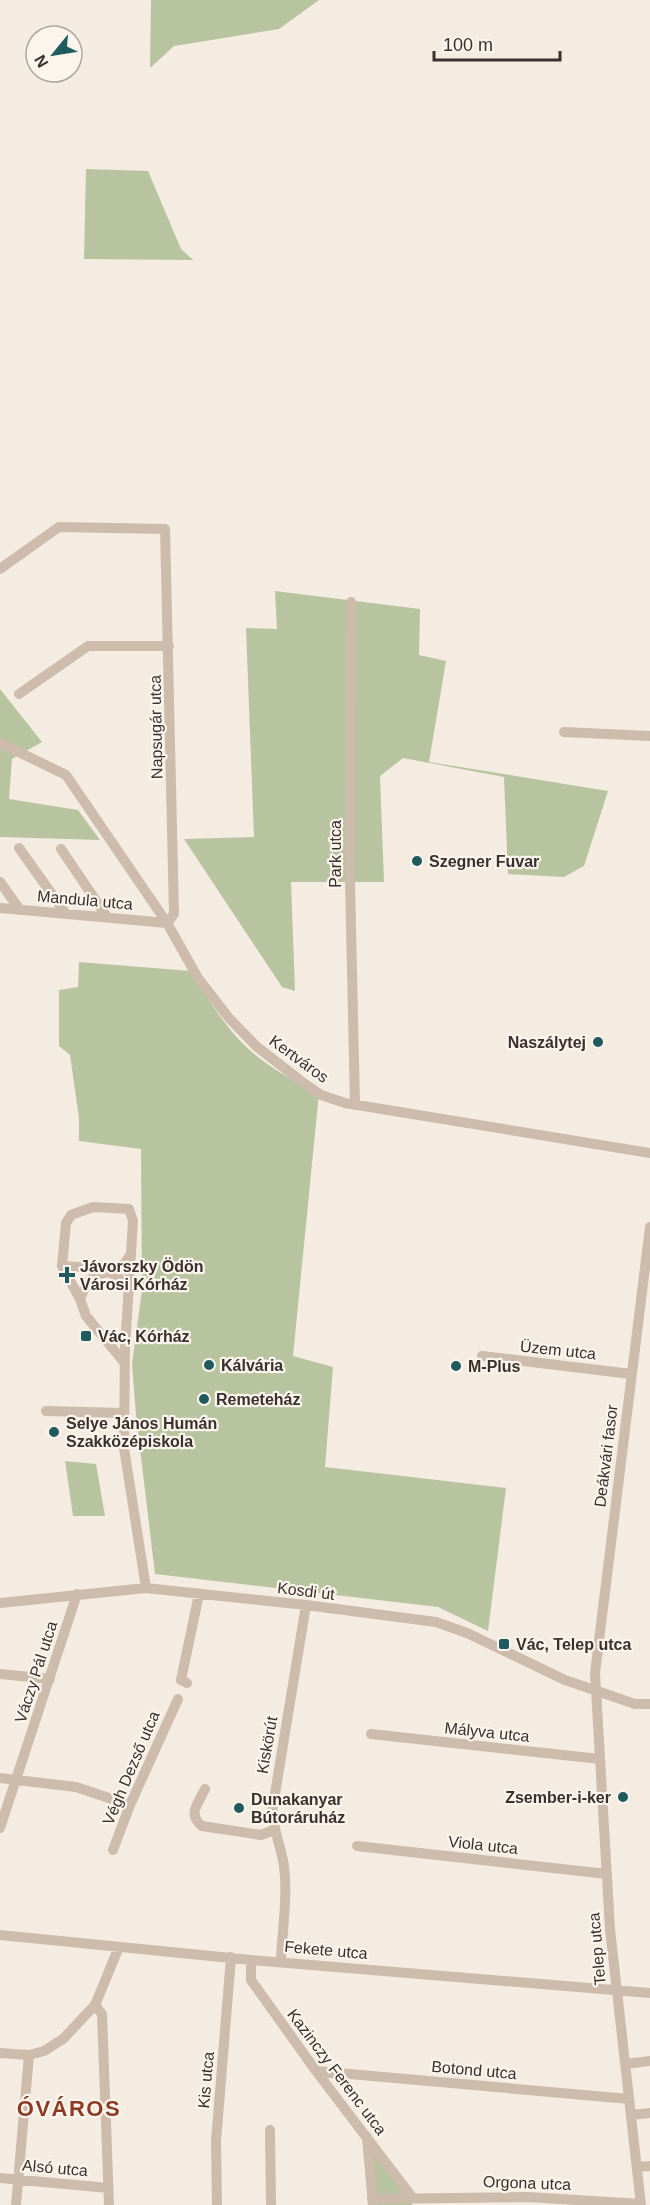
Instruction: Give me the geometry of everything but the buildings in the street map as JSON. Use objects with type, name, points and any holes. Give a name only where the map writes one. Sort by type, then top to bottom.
[{"type":"street","name":"Napsugár utca","points":[[0,569],[59,527],[165,530],[174,914],[167,922]]},
{"type":"street","name":"Park utca","points":[[351,602],[350,882],[355,1105]]},
{"type":"street","points":[[20,694],[88,646],[169,646]]},
{"type":"street","points":[[564,732],[650,736]]},
{"type":"street","name":"Kertváros","points":[[0,743],[66,775],[167,922],[207,991],[256,1046],[321,1095],[355,1105],[650,1153]]},
{"type":"street","points":[[19,848],[66,914]]},
{"type":"street","points":[[61,849],[107,917]]},
{"type":"street","points":[[0,882],[20,910]]},
{"type":"street","name":"Mandula utca","points":[[0,908],[167,922]]},
{"type":"street","points":[[124,1362],[105,1342],[86,1316],[80,1299],[62,1266],[66,1223],[71,1215],[93,1207],[129,1209],[133,1221],[123,1413],[125,1464],[146,1588]]},
{"type":"street","name":"Deákvári fasor","points":[[596,1689],[597,1656],[650,1227]]},
{"type":"street","points":[[80,1299],[88,1279],[109,1272],[125,1263],[132,1254]]},
{"type":"street","points":[[62,1266],[97,1268],[109,1272],[119,1278],[129,1291]]},
{"type":"street","name":"Üzem utca","points":[[482,1356],[631,1374]]},
{"type":"street","points":[[46,1411],[123,1413]]},
{"type":"street","name":"Kosdi út","points":[[0,1603],[146,1588],[436,1622],[467,1633],[565,1680],[635,1704],[650,1704]]},
{"type":"street","name":"Váczy Pál utca","points":[[0,1827],[77,1594]]},
{"type":"street","points":[[187,1683],[181,1680],[199,1594]]},
{"type":"street","name":"Kiskörút","points":[[281,1961],[285,1881],[282,1858],[272,1822],[276,1784],[306,1605]]},
{"type":"street","points":[[0,1674],[50,1679]]},
{"type":"street","name":"Telep utca","points":[[596,1689],[616,1991],[641,2205]]},
{"type":"street","name":"Végh Dezső utca","points":[[113,1850],[130,1805],[178,1699]]},
{"type":"street","name":"Mályva utca","points":[[371,1734],[600,1759]]},
{"type":"street","points":[[0,1778],[76,1787],[130,1805]]},
{"type":"street","points":[[205,1789],[194,1813],[195,1821],[202,1826],[261,1835],[274,1830]]},
{"type":"street","name":"Viola utca","points":[[357,1846],[607,1874]]},
{"type":"street","name":"Fekete utca","points":[[0,1935],[251,1960],[650,1993]]},
{"type":"street","points":[[0,2053],[29,2055],[44,2050],[63,2039],[95,2005],[119,1947]]},
{"type":"street","name":"Kis utca","points":[[217,2205],[216,2141],[231,1958]]},
{"type":"street","name":"Kazinczy Ferenc utca","points":[[251,1960],[251,1980],[316,2071],[367,2136],[412,2201]]},
{"type":"street","points":[[95,2005],[102,2013],[109,2205]]},
{"type":"street","points":[[16,2205],[29,2055]]},
{"type":"street","points":[[625,2064],[650,2061]]},
{"type":"street","name":"Botond utca","points":[[316,2071],[629,2099]]},
{"type":"street","points":[[631,2115],[650,2113]]},
{"type":"street","points":[[270,2130],[271,2205]]},
{"type":"street","points":[[367,2136],[373,2202]]},
{"type":"street","points":[[637,2167],[650,2166]]},
{"type":"street","name":"Alsó utca","points":[[0,2178],[108,2188]]},
{"type":"street","name":"Orgona utca","points":[[373,2202],[528,2197],[641,2205]]},
{"type":"green space","points":[[151,0],[319,0],[279,29],[174,46],[150,68]]},
{"type":"green space","points":[[86,169],[148,171],[181,249],[193,260],[84,259]]},
{"type":"green space","points":[[275,591],[420,609],[419,655],[446,661],[429,762],[608,791],[584,866],[564,877],[508,874],[504,777],[403,758],[380,776],[384,882],[291,882],[295,991],[282,987],[184,839],[254,837],[246,628],[277,629]]},
{"type":"green space","points":[[0,689],[42,742],[12,759],[9,799],[78,810],[100,840],[0,837]]},
{"type":"green space","points":[[79,962],[190,971],[218,1014],[243,1043],[276,1070],[319,1093],[293,1356],[333,1367],[325,1467],[506,1488],[488,1631],[438,1607],[155,1574],[132,1364],[142,1290],[141,1149],[79,1141],[79,1118],[70,1055],[59,1046],[59,990],[78,987]]},
{"type":"green space","points":[[65,1461],[96,1464],[105,1516],[73,1516]]},
{"type":"green space","points":[[367,2136],[412,2197],[412,2205],[373,2205]]},
{"type":"place","name":"Szegner Fuvar","points":[[417,861]]},
{"type":"place","name":"Naszálytej","points":[[598,1042]]},
{"type":"place","name":"Jávorszky Ödön Városi Kórház","points":[[67,1275]]},
{"type":"place","name":"Vác, Kórház","points":[[86,1336]]},
{"type":"place","name":"Kálvária","points":[[209,1365]]},
{"type":"place","name":"M-Plus","points":[[456,1366]]},
{"type":"place","name":"Remeteház","points":[[204,1399]]},
{"type":"place","name":"Selye János Humán Szakközépiskola","points":[[54,1432]]},
{"type":"place","name":"Vác, Telep utca","points":[[504,1644]]},
{"type":"place","name":"Zsember-i-ker","points":[[623,1797]]},
{"type":"place","name":"Dunakanyar Bútoráruház","points":[[239,1808]]},
{"type":"district","name":"ÓVÁROS","points":[[69,2108]]}]
